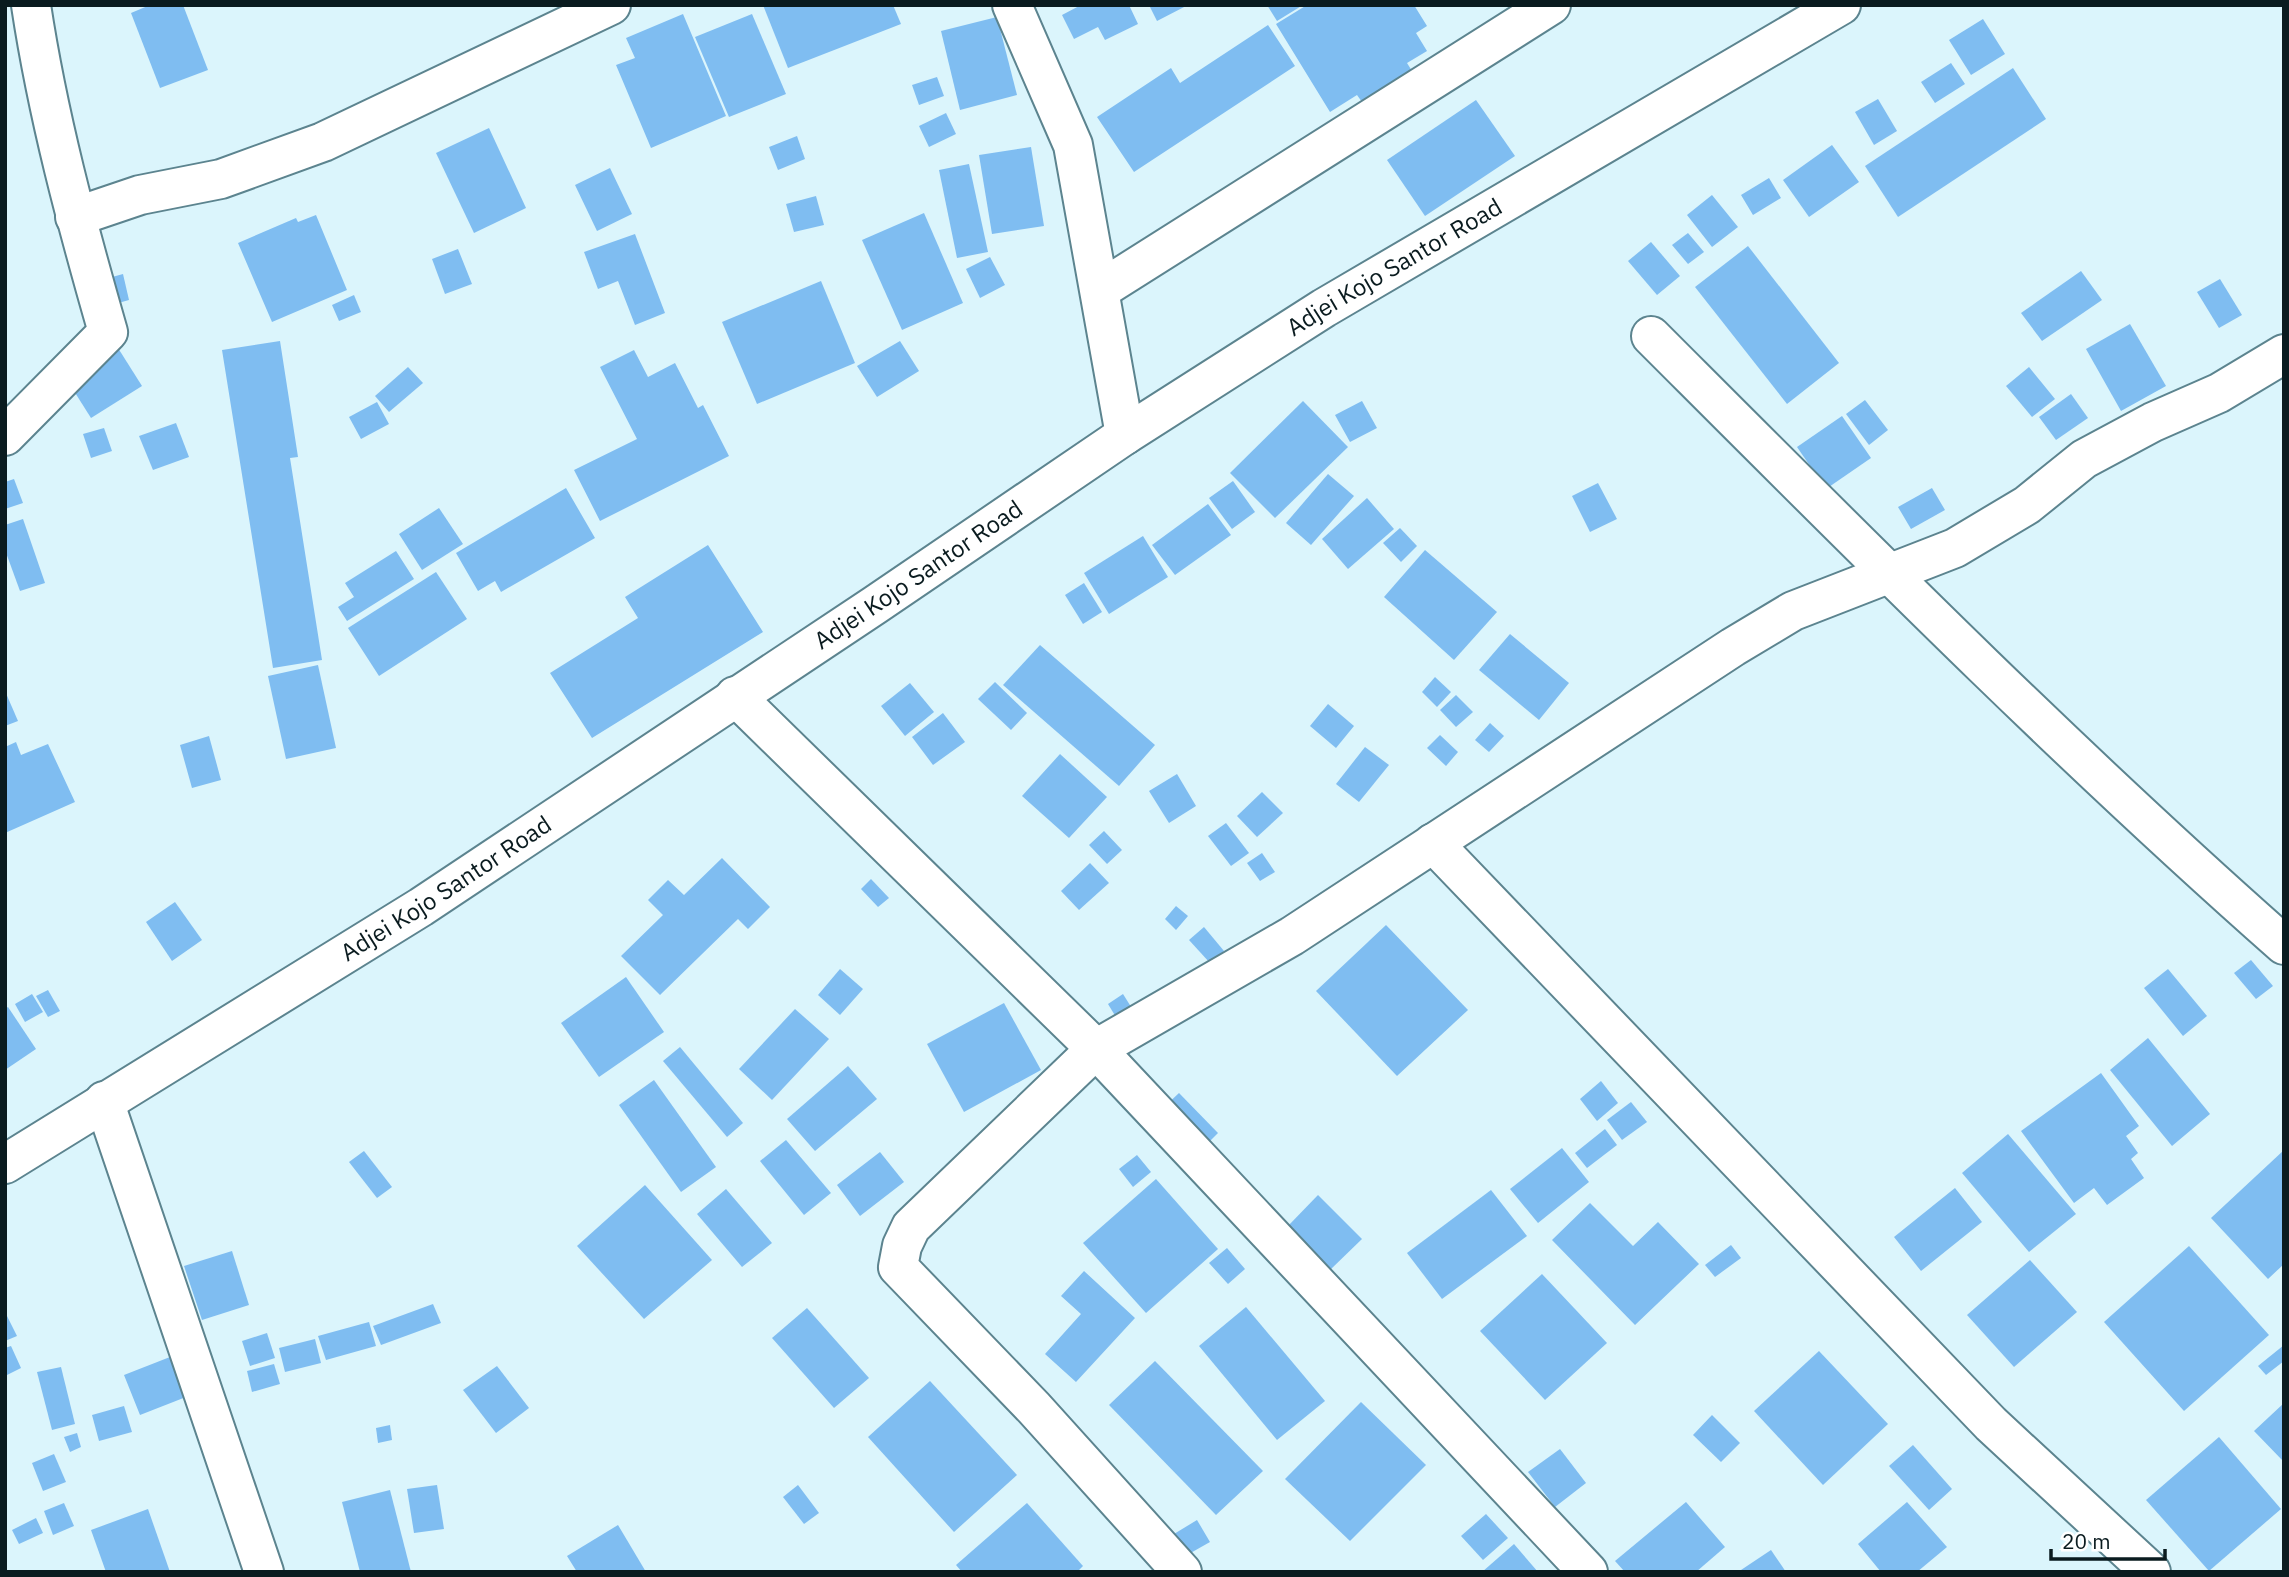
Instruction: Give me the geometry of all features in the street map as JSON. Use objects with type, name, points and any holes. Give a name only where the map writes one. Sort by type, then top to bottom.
[{"type":"street","points":[[5,436],[108,332],[75,218],[43,83],[31,5]]},
{"type":"street","points":[[75,218],[140,195],[221,179],[323,142],[611,5]]},
{"type":"street","points":[[1012,5],[1073,145],[1125,435]]},
{"type":"street","name":"Adjei Kojo Santor Road","points":[[5,1164],[421,907],[735,696],[875,606],[1125,435],[1336,301],[1841,5]]},
{"type":"street","points":[[1100,290],[1530,11]]},
{"type":"street","points":[[1651,336],[1890,575],[2155,831],[2284,945]]},
{"type":"street","points":[[1182,1572],[1034,1408],[898,1267],[902,1246],[911,1227],[1096,1049],[1292,936],[1733,647],[1793,611],[1955,548],[2027,505],[2084,458],[2153,422],[2219,393],[2283,356]]},
{"type":"street","points":[[735,696],[1096,1049],[1588,1572]]},
{"type":"street","points":[[1433,843],[1991,1424],[2151,1572]]},
{"type":"street","points":[[104,1101],[264,1572]]},
{"type":"building","points":[[150,5],[183,5],[208,70],[160,88],[131,13]]},
{"type":"building","points":[[763,5],[893,5],[901,24],[788,68]]},
{"type":"building","points":[[1081,5],[1129,5],[1138,24],[1105,40],[1098,27],[1074,39],[1062,15]]},
{"type":"building","points":[[1149,5],[1188,5],[1157,21]]},
{"type":"building","points":[[1267,5],[1303,5],[1277,21]]},
{"type":"building","points":[[1307,5],[1414,5],[1427,26],[1416,33],[1427,51],[1407,63],[1412,71],[1362,102],[1357,95],[1330,112],[1276,24]]},
{"type":"building","points":[[683,14],[726,116],[651,148],[616,65],[635,58],[626,38]]},
{"type":"building","points":[[752,14],[786,94],[729,117],[695,37]]},
{"type":"building","points":[[997,17],[1017,95],[960,110],[941,31]]},
{"type":"building","points":[[1983,19],[2005,54],[1971,75],[1949,40]]},
{"type":"building","points":[[1268,25],[1295,66],[1134,172],[1097,117],[1171,68],[1180,83]]},
{"type":"building","points":[[1951,63],[1965,84],[1935,103],[1921,82]]},
{"type":"building","points":[[2013,68],[2046,119],[1898,217],[1865,166]]},
{"type":"building","points":[[937,77],[944,96],[919,105],[912,85]]},
{"type":"building","points":[[1878,99],[1897,131],[1874,145],[1855,112]]},
{"type":"building","points":[[1476,100],[1515,156],[1425,216],[1387,160]]},
{"type":"building","points":[[946,113],[956,134],[929,147],[919,126]]},
{"type":"building","points":[[489,128],[526,208],[474,233],[436,153]]},
{"type":"building","points":[[797,136],[805,159],[778,170],[769,147]]},
{"type":"building","points":[[1832,145],[1859,182],[1809,217],[1783,180]]},
{"type":"building","points":[[1031,147],[1044,226],[992,234],[979,155]]},
{"type":"building","points":[[969,164],[988,252],[957,258],[939,170]]},
{"type":"building","points":[[610,168],[632,214],[597,231],[575,185]]},
{"type":"building","points":[[1769,178],[1781,198],[1753,215],[1741,195]]},
{"type":"building","points":[[1712,195],[1738,227],[1712,247],[1687,215]]},
{"type":"building","points":[[816,196],[824,225],[794,232],[786,204]]},
{"type":"building","points":[[924,213],[963,303],[902,330],[862,240]]},
{"type":"building","points":[[316,215],[347,290],[272,322],[238,243],[296,218],[298,222]]},
{"type":"building","points":[[1688,233],[1704,252],[1688,264],[1672,245]]},
{"type":"building","points":[[635,234],[665,313],[635,325],[618,281],[598,289],[584,252]]},
{"type":"building","points":[[1651,242],[1680,276],[1657,295],[1628,261]]},
{"type":"building","points":[[1748,246],[1839,363],[1787,404],[1695,287]]},
{"type":"building","points":[[458,249],[472,284],[445,294],[432,259]]},
{"type":"building","points":[[990,257],[1005,285],[980,298],[966,269]]},
{"type":"building","points":[[2081,271],[2102,300],[2042,341],[2021,313]]},
{"type":"building","points":[[123,274],[129,300],[111,305],[105,279]]},
{"type":"building","points":[[2220,279],[2242,315],[2219,328],[2197,292]]},
{"type":"building","points":[[821,281],[855,363],[757,404],[722,322]]},
{"type":"building","points":[[354,295],[361,312],[339,321],[332,305]]},
{"type":"building","points":[[2130,324],[2166,386],[2121,411],[2086,349]]},
{"type":"building","points":[[280,341],[298,457],[290,458],[322,660],[273,668],[222,350]]},
{"type":"building","points":[[900,341],[919,371],[877,397],[857,366]]},
{"type":"building","points":[[118,348],[142,386],[91,418],[67,380]]},
{"type":"building","points":[[634,350],[648,377],[675,363],[698,408],[703,405],[729,456],[600,521],[574,470],[637,439],[600,367]]},
{"type":"building","points":[[408,367],[423,383],[389,412],[375,396]]},
{"type":"building","points":[[2029,367],[2055,399],[2032,417],[2006,386]]},
{"type":"building","points":[[2071,394],[2088,418],[2056,440],[2039,417]]},
{"type":"building","points":[[1865,400],[1888,430],[1869,445],[1846,414]]},
{"type":"building","points":[[1303,401],[1348,447],[1275,518],[1230,473]]},
{"type":"building","points":[[1362,401],[1377,428],[1350,442],[1335,415]]},
{"type":"building","points":[[377,402],[389,424],[361,439],[349,417]]},
{"type":"building","points":[[1842,416],[1871,458],[1826,489],[1797,447]]},
{"type":"building","points":[[176,423],[189,457],[153,470],[139,436]]},
{"type":"building","points":[[104,428],[112,451],[91,458],[83,434]]},
{"type":"building","points":[[1328,474],[1354,496],[1311,545],[1286,523]]},
{"type":"building","points":[[14,479],[23,503],[5,509],[5,482]]},
{"type":"building","points":[[1233,481],[1255,512],[1232,529],[1209,498]]},
{"type":"building","points":[[1598,483],[1617,519],[1590,532],[1572,496]]},
{"type":"building","points":[[566,488],[595,538],[501,592],[495,581],[478,591],[456,553]]},
{"type":"building","points":[[1932,488],[1945,510],[1911,529],[1898,507]]},
{"type":"building","points":[[1367,498],[1394,529],[1348,569],[1322,539]]},
{"type":"building","points":[[1208,504],[1231,535],[1175,575],[1152,545]]},
{"type":"building","points":[[439,508],[463,544],[422,570],[399,534]]},
{"type":"building","points":[[23,519],[45,583],[20,591],[5,550],[5,525]]},
{"type":"building","points":[[1400,528],[1417,546],[1401,562],[1383,543]]},
{"type":"building","points":[[1143,536],[1168,577],[1109,614],[1084,573]]},
{"type":"building","points":[[708,545],[763,632],[592,738],[550,673],[638,618],[625,597]]},
{"type":"building","points":[[1425,550],[1497,612],[1454,660],[1384,597]]},
{"type":"building","points":[[396,551],[414,579],[347,621],[338,607],[354,597],[345,583]]},
{"type":"building","points":[[436,572],[467,619],[379,676],[348,628]]},
{"type":"building","points":[[1084,583],[1102,612],[1083,624],[1065,595]]},
{"type":"building","points":[[1510,634],[1569,683],[1539,720],[1479,670]]},
{"type":"building","points":[[1040,645],[1155,745],[1119,786],[1003,685]]},
{"type":"building","points":[[318,665],[336,748],[286,759],[268,676]]},
{"type":"building","points":[[1435,677],[1451,692],[1437,707],[1422,692]]},
{"type":"building","points":[[995,682],[1027,713],[1011,730],[978,699]]},
{"type":"building","points":[[910,683],[934,712],[905,736],[881,706]]},
{"type":"building","points":[[5,691],[18,721],[5,726]]},
{"type":"building","points":[[1456,695],[1473,712],[1456,727],[1440,710]]},
{"type":"building","points":[[1328,704],[1354,726],[1336,748],[1310,726]]},
{"type":"building","points":[[943,713],[965,742],[933,765],[912,737]]},
{"type":"building","points":[[1490,723],[1504,736],[1489,752],[1475,740]]},
{"type":"building","points":[[1440,735],[1458,752],[1446,766],[1427,748]]},
{"type":"building","points":[[209,736],[221,780],[192,788],[180,745]]},
{"type":"building","points":[[16,742],[21,755],[48,744],[75,802],[5,833],[5,747]]},
{"type":"building","points":[[1365,747],[1389,765],[1359,802],[1336,784]]},
{"type":"building","points":[[1060,754],[1107,797],[1069,838],[1022,796]]},
{"type":"building","points":[[1177,774],[1196,806],[1169,823],[1149,791]]},
{"type":"building","points":[[1262,792],[1283,813],[1257,837],[1237,816]]},
{"type":"building","points":[[1226,823],[1249,853],[1231,866],[1208,836]]},
{"type":"building","points":[[1104,831],[1122,850],[1107,864],[1089,845]]},
{"type":"building","points":[[1262,853],[1275,872],[1260,881],[1247,863]]},
{"type":"building","points":[[722,858],[770,907],[748,929],[738,919],[660,995],[621,956],[663,915],[648,900],[668,880],[684,895]]},
{"type":"building","points":[[1090,863],[1109,883],[1079,910],[1061,891]]},
{"type":"building","points":[[871,879],[889,898],[878,907],[861,889]]},
{"type":"building","points":[[175,902],[202,940],[172,961],[146,922]]},
{"type":"building","points":[[1176,906],[1188,916],[1176,930],[1165,919]]},
{"type":"building","points":[[1386,925],[1468,1010],[1397,1076],[1316,991]]},
{"type":"building","points":[[1204,927],[1224,951],[1210,963],[1189,940]]},
{"type":"building","points":[[2251,960],[2273,986],[2256,999],[2234,973]]},
{"type":"building","points":[[840,969],[863,989],[840,1015],[818,995]]},
{"type":"building","points":[[2168,969],[2207,1016],[2183,1036],[2144,988]]},
{"type":"building","points":[[626,977],[664,1032],[599,1077],[561,1023]]},
{"type":"building","points":[[48,990],[60,1011],[48,1017],[36,996]]},
{"type":"building","points":[[32,994],[43,1012],[25,1022],[15,1004]]},
{"type":"building","points":[[1123,994],[1138,1018],[1122,1027],[1108,1004]]},
{"type":"building","points":[[1004,1003],[1041,1070],[964,1112],[927,1044]]},
{"type":"building","points":[[8,1007],[36,1049],[5,1070],[5,1009]]},
{"type":"building","points":[[795,1009],[829,1039],[772,1100],[739,1069]]},
{"type":"building","points":[[2148,1038],[2210,1114],[2172,1146],[2110,1070]]},
{"type":"building","points":[[680,1047],[743,1123],[727,1137],[663,1061]]},
{"type":"building","points":[[848,1066],[877,1099],[815,1151],[787,1119]]},
{"type":"building","points":[[2101,1073],[2139,1126],[2126,1136],[2138,1153],[2131,1159],[2144,1178],[2107,1205],[2094,1188],[2074,1203],[2021,1131]]},
{"type":"building","points":[[654,1080],[716,1167],[681,1192],[619,1105]]},
{"type":"building","points":[[1601,1081],[1618,1103],[1597,1121],[1580,1099]]},
{"type":"building","points":[[1179,1093],[1218,1133],[1202,1149],[1163,1108]]},
{"type":"building","points":[[1631,1102],[1647,1122],[1622,1140],[1607,1120]]},
{"type":"building","points":[[1605,1129],[1617,1145],[1587,1168],[1575,1153]]},
{"type":"building","points":[[2008,1134],[2076,1214],[2029,1252],[1962,1173]]},
{"type":"building","points":[[786,1140],[831,1193],[804,1215],[760,1161]]},
{"type":"building","points":[[1562,1148],[1589,1182],[1538,1223],[1510,1189]]},
{"type":"building","points":[[2284,1150],[2284,1264],[2268,1279],[2211,1218]]},
{"type":"building","points":[[364,1151],[392,1187],[377,1198],[349,1162]]},
{"type":"building","points":[[880,1152],[904,1182],[860,1216],[837,1185]]},
{"type":"building","points":[[1137,1155],[1151,1172],[1133,1187],[1119,1169]]},
{"type":"building","points":[[1156,1179],[1218,1249],[1146,1313],[1083,1243]]},
{"type":"building","points":[[645,1185],[712,1260],[644,1319],[577,1246]]},
{"type":"building","points":[[1955,1188],[1982,1222],[1921,1271],[1894,1237]]},
{"type":"building","points":[[726,1189],[772,1243],[742,1267],[697,1214]]},
{"type":"building","points":[[1491,1190],[1527,1236],[1442,1299],[1407,1253]]},
{"type":"building","points":[[1318,1195],[1362,1239],[1330,1270],[1287,1227]]},
{"type":"building","points":[[1590,1203],[1633,1246],[1658,1222],[1699,1264],[1635,1325],[1552,1240]]},
{"type":"building","points":[[1731,1245],[1741,1258],[1715,1277],[1705,1265]]},
{"type":"building","points":[[2189,1246],[2269,1335],[2184,1411],[2104,1322]]},
{"type":"building","points":[[1227,1248],[1245,1269],[1228,1284],[1209,1263]]},
{"type":"building","points":[[232,1251],[249,1305],[202,1320],[184,1266]]},
{"type":"building","points":[[2030,1260],[2077,1312],[2014,1367],[1967,1315]]},
{"type":"building","points":[[1084,1271],[1135,1318],[1076,1382],[1045,1354],[1081,1314],[1061,1296]]},
{"type":"building","points":[[1542,1274],[1607,1343],[1545,1400],[1480,1331]]},
{"type":"building","points":[[433,1304],[441,1323],[381,1345],[373,1326]]},
{"type":"building","points":[[1246,1307],[1325,1401],[1277,1440],[1199,1346]]},
{"type":"building","points":[[807,1308],[869,1378],[834,1408],[772,1338]]},
{"type":"building","points":[[5,1312],[17,1336],[5,1341]]},
{"type":"building","points":[[369,1322],[376,1346],[326,1360],[318,1336]]},
{"type":"building","points":[[267,1333],[275,1358],[250,1366],[242,1341]]},
{"type":"building","points":[[315,1339],[321,1363],[285,1372],[279,1348]]},
{"type":"building","points":[[2284,1345],[2284,1361],[2266,1375],[2258,1366]]},
{"type":"building","points":[[11,1346],[21,1368],[5,1376],[5,1348]]},
{"type":"building","points":[[1819,1351],[1888,1424],[1823,1485],[1754,1411]]},
{"type":"building","points":[[170,1357],[186,1397],[140,1415],[124,1375]]},
{"type":"building","points":[[1155,1361],[1263,1471],[1216,1515],[1109,1405]]},
{"type":"building","points":[[274,1364],[280,1384],[252,1392],[247,1371]]},
{"type":"building","points":[[497,1366],[529,1408],[496,1433],[463,1390]]},
{"type":"building","points":[[61,1367],[75,1424],[52,1430],[37,1372]]},
{"type":"building","points":[[930,1381],[1017,1475],[954,1532],[868,1437]]},
{"type":"building","points":[[1361,1402],[1426,1465],[1350,1541],[1285,1479]]},
{"type":"building","points":[[2284,1403],[2284,1462],[2254,1431]]},
{"type":"building","points":[[124,1406],[132,1432],[99,1441],[92,1415]]},
{"type":"building","points":[[1712,1415],[1740,1443],[1721,1462],[1693,1435]]},
{"type":"building","points":[[390,1425],[392,1440],[378,1443],[376,1428]]},
{"type":"building","points":[[77,1433],[81,1447],[70,1452],[64,1437]]},
{"type":"building","points":[[2219,1437],[2281,1509],[2209,1571],[2146,1500]]},
{"type":"building","points":[[1913,1445],[1952,1489],[1929,1510],[1889,1466]]},
{"type":"building","points":[[1560,1449],[1586,1483],[1555,1507],[1528,1472]]},
{"type":"building","points":[[54,1454],[66,1482],[43,1491],[32,1463]]},
{"type":"building","points":[[437,1485],[444,1529],[414,1533],[407,1489]]},
{"type":"building","points":[[798,1485],[819,1513],[804,1524],[783,1497]]},
{"type":"building","points":[[390,1490],[411,1572],[360,1572],[342,1502]]},
{"type":"building","points":[[1686,1502],[1725,1547],[1696,1572],[1625,1572],[1615,1561]]},
{"type":"building","points":[[1907,1502],[1947,1547],[1917,1572],[1881,1572],[1858,1544]]},
{"type":"building","points":[[64,1503],[74,1526],[53,1535],[44,1511]]},
{"type":"building","points":[[1027,1503],[1083,1566],[1077,1572],[962,1572],[956,1565]]},
{"type":"building","points":[[148,1509],[170,1572],[106,1572],[91,1530]]},
{"type":"building","points":[[1486,1514],[1508,1538],[1483,1560],[1461,1536]]},
{"type":"building","points":[[36,1518],[43,1533],[19,1544],[12,1530]]},
{"type":"building","points":[[1197,1520],[1210,1542],[1187,1555],[1174,1534]]},
{"type":"building","points":[[618,1525],[646,1572],[577,1572],[567,1556]]},
{"type":"building","points":[[1514,1544],[1538,1572],[1482,1572]]},
{"type":"building","points":[[1771,1550],[1786,1572],[1738,1572]]}]
